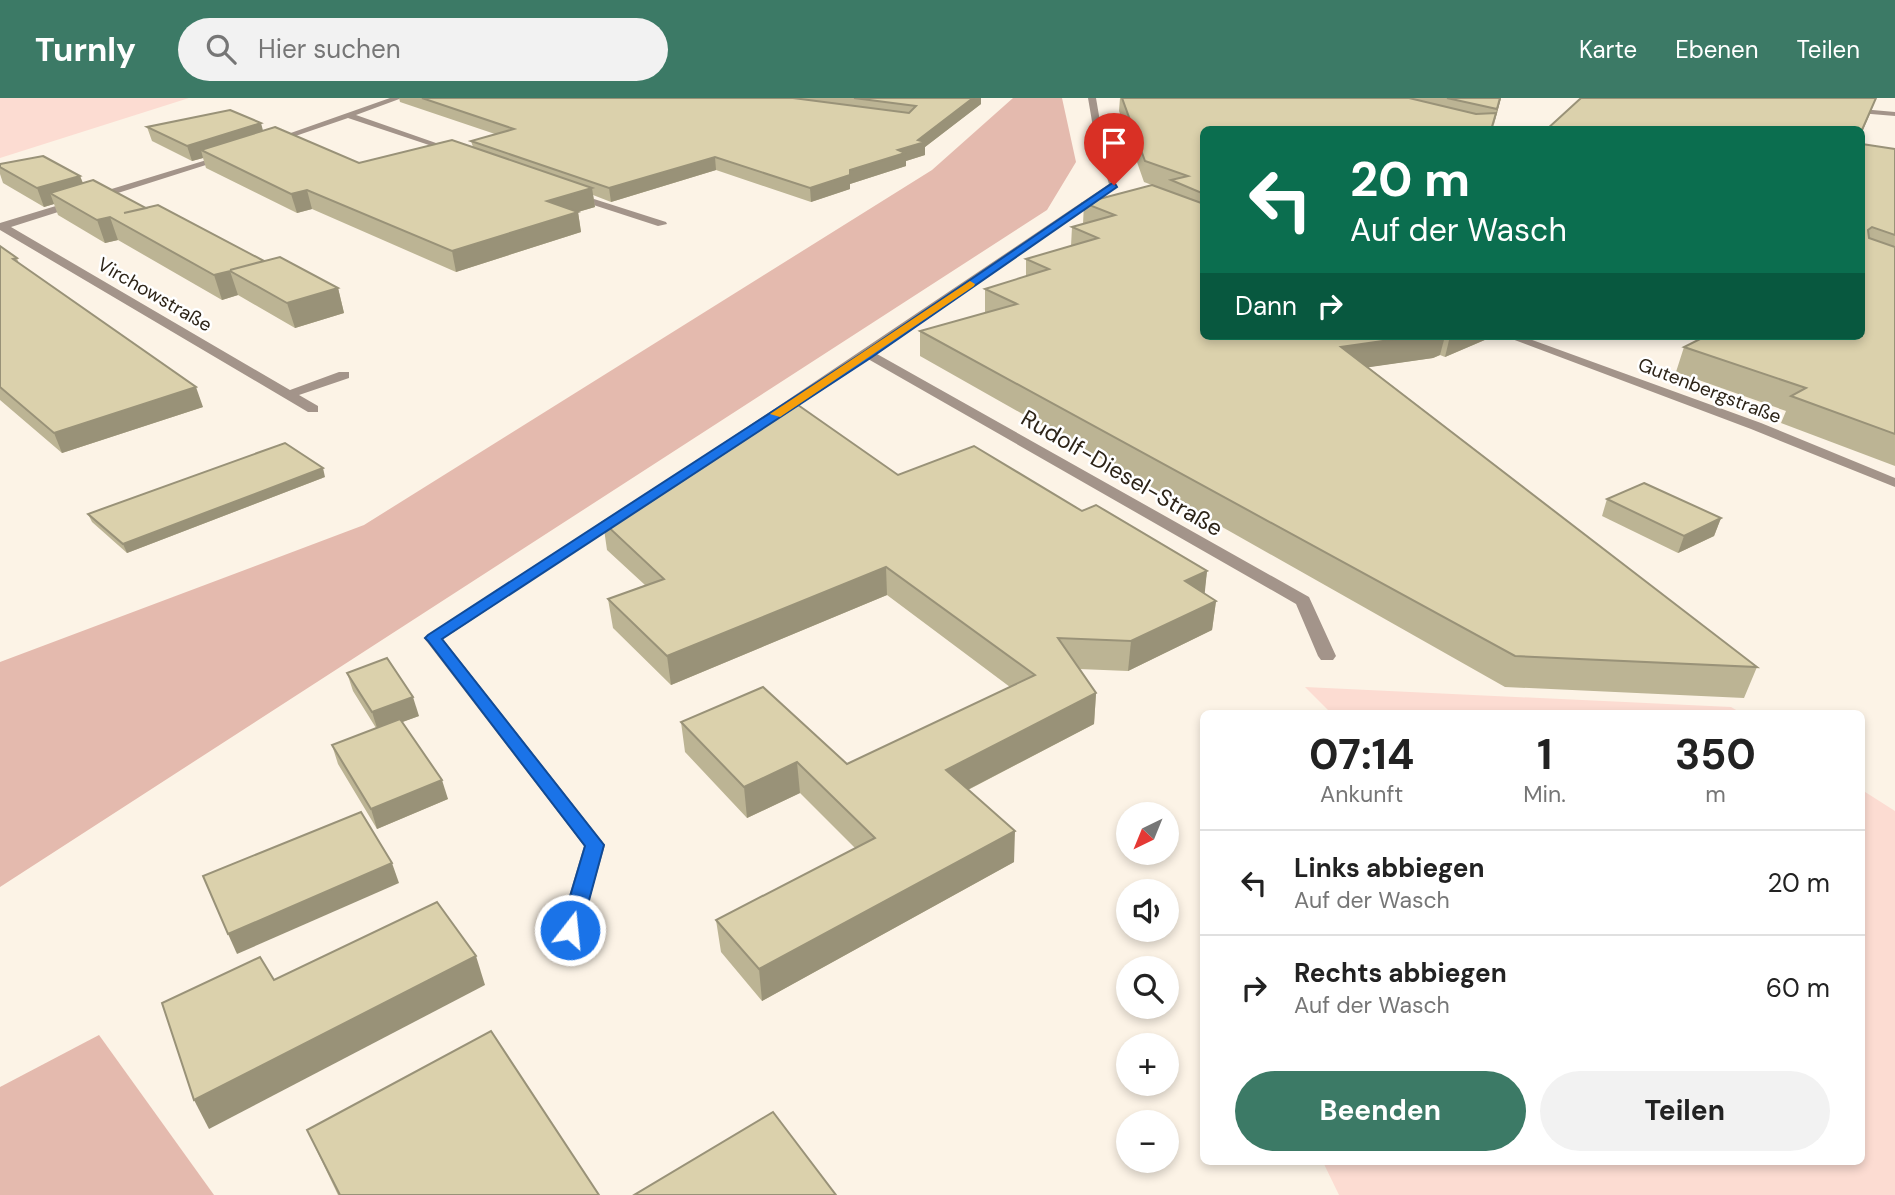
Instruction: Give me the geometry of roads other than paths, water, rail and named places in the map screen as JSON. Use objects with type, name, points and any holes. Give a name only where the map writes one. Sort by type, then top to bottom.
[{"type":"street","points":[[267,143],[398,98]]},
{"type":"street","points":[[662,489],[1119,187],[1099,139],[1092,98]]},
{"type":"street","points":[[1838,109],[1895,114]]},
{"type":"street","points":[[351,116],[466,157]]},
{"type":"street","points":[[1,226],[231,155]]},
{"type":"street","points":[[567,193],[662,224]]},
{"type":"street","name":"Virchowstraße","points":[[1,226],[313,409]]},
{"type":"street","name":"Gutenbergstraße","points":[[1521,340],[1756,426],[1895,483]]},
{"type":"street","name":"Rudolf-Diesel-Straße","points":[[868,354],[1303,601],[1327,656]]},
{"type":"street","points":[[290,394],[344,375]]},
{"type":"street","points":[[570,930],[595,845],[433,638],[639,503]]}]
